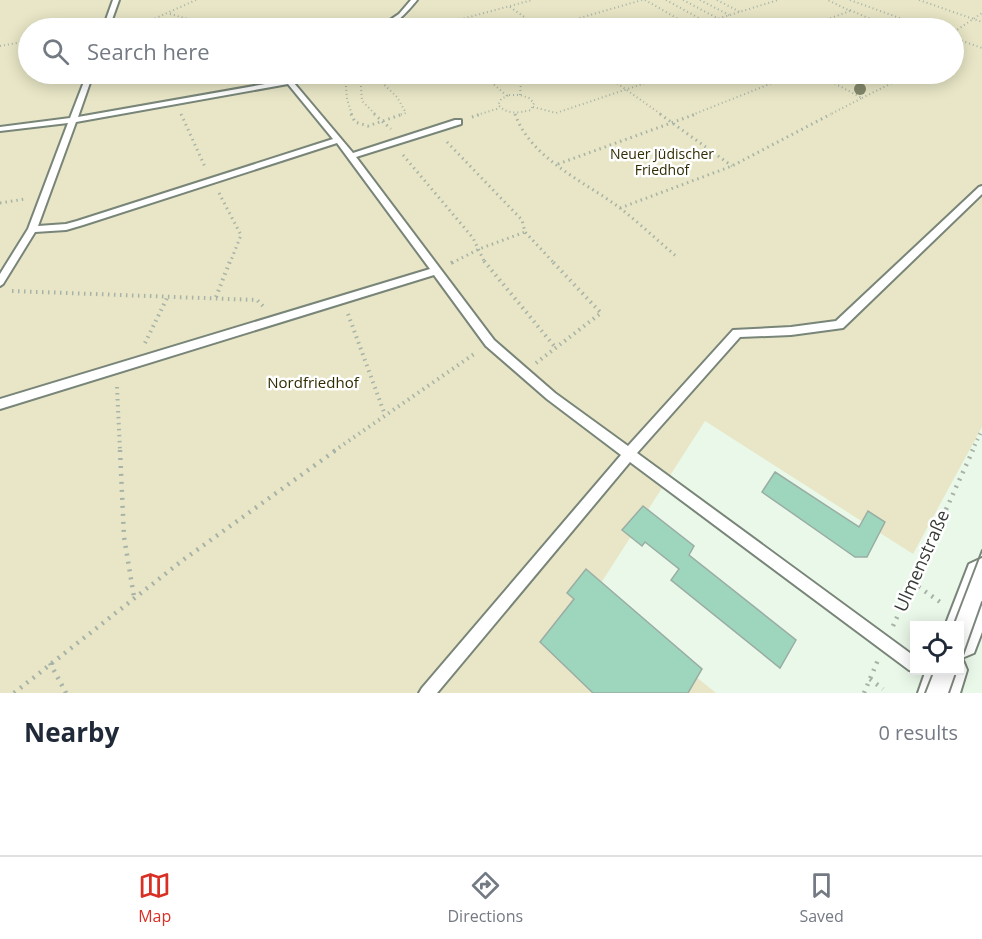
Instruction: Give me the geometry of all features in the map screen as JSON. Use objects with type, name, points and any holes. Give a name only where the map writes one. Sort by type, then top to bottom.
[{"type":"main road","points":[[964,628],[982,577]]},
{"type":"lane","points":[[110,18],[116,0]]},
{"type":"lane","points":[[396,18],[414,0]]},
{"type":"lane","points":[[0,282],[32,229],[86,84]]},
{"type":"lane","points":[[0,129],[73,120],[279,84]]},
{"type":"lane","points":[[292,84],[336,141],[351,156],[490,344],[551,396],[885,644],[933,677]]},
{"type":"lane","points":[[351,156],[458,123]]},
{"type":"lane","points":[[32,229],[66,227],[80,223],[211,179],[336,141]]},
{"type":"lane","points":[[427,693],[629,454],[737,333],[791,331],[839,325],[982,189]]},
{"type":"lane","points":[[0,405],[436,271]]},
{"type":"path","points":[[158,18],[196,0]]},
{"type":"path","points":[[466,18],[532,0]]},
{"type":"path","points":[[578,18],[643,0],[676,18]]},
{"type":"path","points":[[666,0],[700,18]]},
{"type":"path","points":[[683,0],[716,18]]},
{"type":"path","points":[[700,0],[730,15]]},
{"type":"path","points":[[717,0],[741,12]]},
{"type":"path","points":[[721,18],[778,0]]},
{"type":"path","points":[[828,0],[869,18]]},
{"type":"path","points":[[850,0],[900,18]]},
{"type":"path","points":[[918,0],[982,22]]},
{"type":"path","points":[[510,6],[527,18]]},
{"type":"path","points":[[833,18],[848,13],[850,9]]},
{"type":"path","points":[[964,25],[982,13]]},
{"type":"path","points":[[169,14],[184,18]]},
{"type":"path","points":[[0,45],[18,42]]},
{"type":"path","points":[[964,42],[982,48]]},
{"type":"path","points":[[345,84],[346,103],[355,122],[368,126],[406,113],[406,110],[384,84]]},
{"type":"path","points":[[361,84],[362,101],[366,107],[393,132],[395,142],[480,249],[485,263],[555,347]]},
{"type":"path","points":[[493,84],[507,96]]},
{"type":"path","points":[[520,95],[521,84]]},
{"type":"path","points":[[619,84],[732,166]]},
{"type":"path","points":[[533,107],[556,113],[641,84]]},
{"type":"path","points":[[558,164],[769,84]]},
{"type":"path","points":[[836,84],[862,98]]},
{"type":"path","points":[[620,208],[639,203],[732,166],[890,84]]},
{"type":"path","points":[[500,108],[499,101],[507,96],[520,95],[532,100],[533,107]]},
{"type":"path","points":[[176,103],[211,179],[241,235],[216,298]]},
{"type":"path","points":[[458,123],[500,108],[515,114],[526,112],[533,107]]},
{"type":"path","points":[[515,114],[521,133],[558,164],[620,208],[676,256]]},
{"type":"path","points":[[435,130],[522,220],[525,232],[601,313],[524,373]]},
{"type":"path","points":[[0,203],[44,197]]},
{"type":"path","points":[[436,271],[480,249],[525,232]]},
{"type":"path","points":[[0,291],[257,300],[274,321]]},
{"type":"path","points":[[135,363],[167,298]]},
{"type":"path","points":[[342,300],[385,415]]},
{"type":"path","points":[[14,693],[134,597],[385,415],[490,344]]},
{"type":"path","points":[[115,368],[124,537],[134,597]]},
{"type":"path","name":"Ulmenstraße","points":[[864,693],[982,430]]},
{"type":"path","points":[[50,663],[66,693]]},
{"type":"path","points":[[870,679],[883,689]]},
{"type":"green space","name":"Nordfriedhof","points":[[0,0],[982,0],[982,427],[913,554],[705,421],[594,594],[716,693],[0,693]]},
{"type":"building","points":[[775,472],[859,527],[868,511],[885,522],[867,557],[855,557],[762,492]]},
{"type":"building","points":[[643,506],[694,546],[689,555],[796,640],[780,668],[671,580],[679,569],[645,542],[642,546],[622,530]]},
{"type":"building","points":[[586,569],[702,669],[688,693],[593,693],[540,642],[574,599],[567,593]]},
{"type":"tram line","points":[[955,621],[982,550]]},
{"type":"tram line","points":[[964,653],[982,602]]},
{"type":"tram line","points":[[925,693],[932,675]]},
{"type":"tram line","points":[[949,693],[955,675]]},
{"type":"park label","name":"Neuer Jüdischer Friedhof","points":[[662,162]]}]
